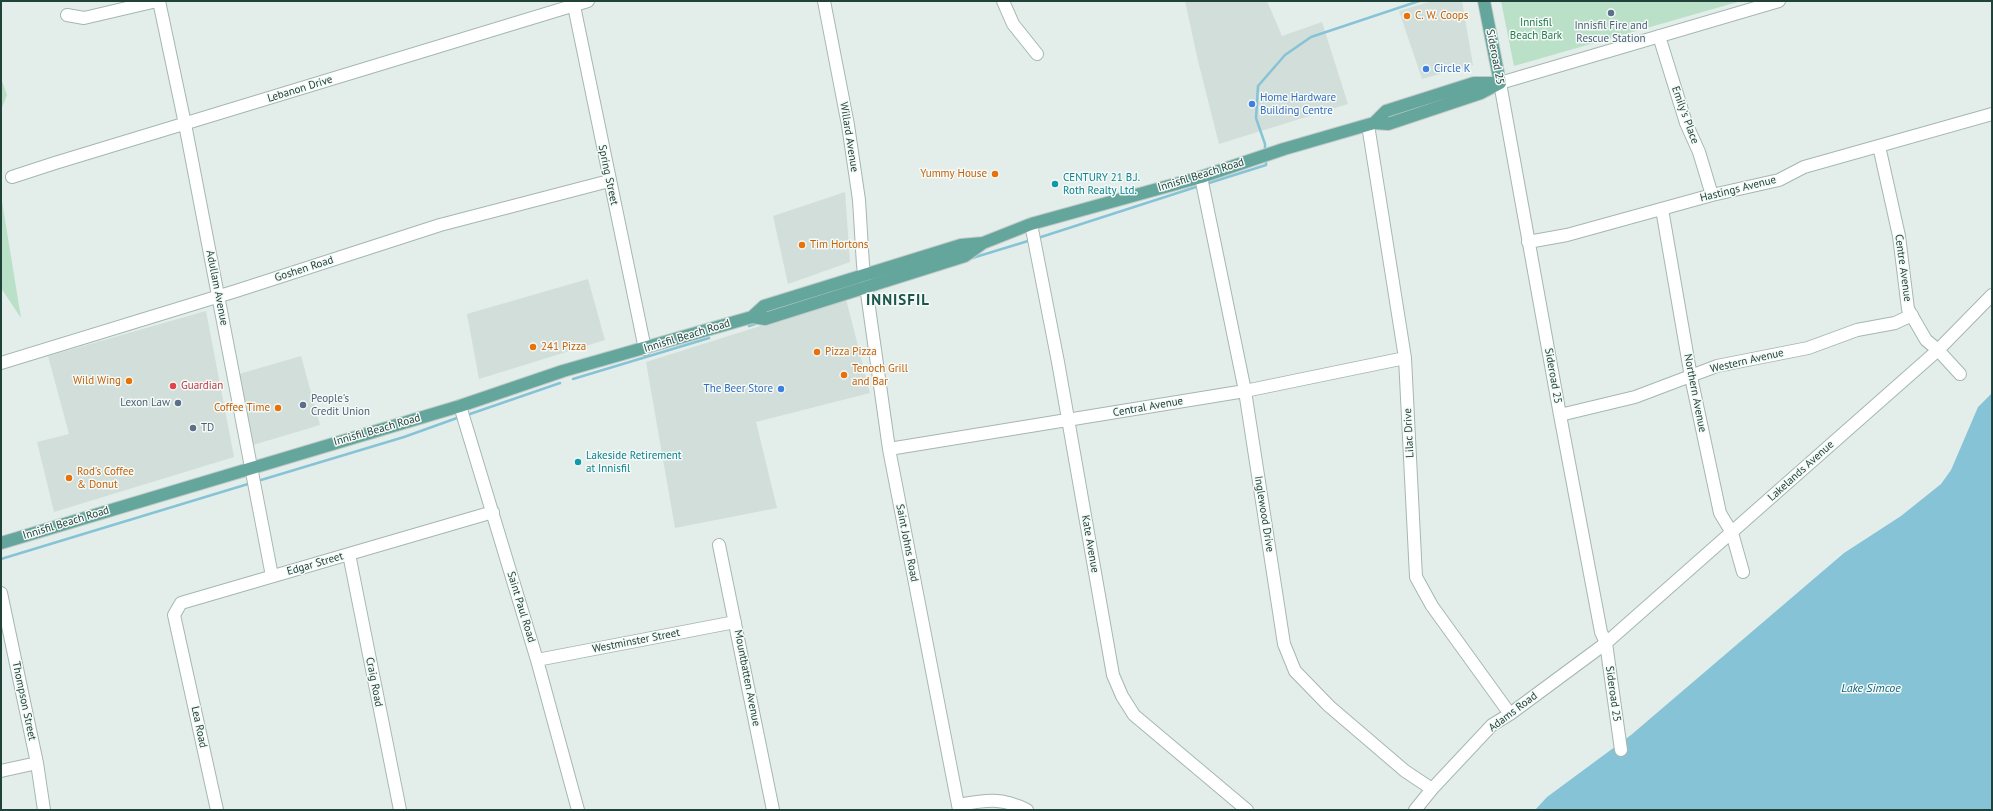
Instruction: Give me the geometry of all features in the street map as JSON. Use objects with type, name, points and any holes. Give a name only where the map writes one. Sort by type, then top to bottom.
[{"type":"main road","name":"Sideroad 25","points":[[1484,1],[1500,83]]},
{"type":"main road","name":"Innisfil Beach Road","points":[[1,543],[460,406],[563,371],[645,349],[752,317],[765,319],[965,256],[983,243],[1031,224],[1201,177],[1284,149],[1371,124],[1386,111],[1474,83],[1500,83]]},
{"type":"main road","name":"Innisfil Beach Road","points":[[752,317],[764,306],[961,245],[983,243]]},
{"type":"street","points":[[67,15],[84,18],[158,1]]},
{"type":"street","name":"Adullam Avenue","points":[[158,1],[185,124],[272,576]]},
{"type":"street","name":"Lebanon Drive","points":[[12,178],[55,163],[573,3],[588,1]]},
{"type":"street","name":"Willard Avenue","points":[[824,1],[848,125],[859,200],[864,275]]},
{"type":"street","points":[[1004,1],[1012,24],[1037,54]]},
{"type":"street","name":"Innisfil Beach Road","points":[[1500,83],[1779,1]]},
{"type":"street","name":"Spring Street","points":[[573,3],[645,349]]},
{"type":"street","name":"Emily's Place","points":[[1659,36],[1686,123],[1699,152],[1712,195]]},
{"type":"street","name":"Sideroad 25","points":[[1500,83],[1560,415],[1602,632],[1606,643],[1621,750]]},
{"type":"street","name":"Hastings Avenue","points":[[1528,242],[1567,235],[1712,195],[1779,180],[1804,167],[1992,114]]},
{"type":"street","name":"Lilac Drive","points":[[1371,124],[1405,358],[1416,577],[1432,606],[1510,714]]},
{"type":"street","name":"Centre Avenue","points":[[1879,146],[1899,236],[1908,309],[1926,340],[1938,350],[1960,374]]},
{"type":"street","name":"Inglewood Drive","points":[[1201,177],[1245,391],[1284,644],[1295,671],[1329,706],[1405,770],[1432,789]]},
{"type":"street","name":"Goshen Road","points":[[1,363],[218,297],[440,225],[609,181]]},
{"type":"street","name":"Northern Avenue","points":[[1662,209],[1691,377],[1720,513],[1732,533],[1743,572]]},
{"type":"street","name":"Kate Avenue","points":[[1031,224],[1058,362],[1113,675],[1122,696],[1134,715],[1247,810]]},
{"type":"street","name":"Saint Johns Road","points":[[864,275],[889,449],[958,807]]},
{"type":"street","name":"Lakelands Avenue","points":[[1606,643],[1938,350],[1992,295]]},
{"type":"street","name":"Western Avenue","points":[[1560,415],[1635,397],[1717,366],[1808,348],[1857,330],[1895,322],[1912,315]]},
{"type":"street","name":"Central Avenue","points":[[889,449],[1245,391],[1405,358]]},
{"type":"street","name":"Saint Paul Road","points":[[460,406],[537,660],[578,810]]},
{"type":"street","name":"Edgar Street","points":[[182,645],[174,615],[181,603],[493,512]]},
{"type":"street","name":"Mountbatten Avenue","points":[[719,545],[773,810]]},
{"type":"street","name":"Craig Road","points":[[349,554],[400,810]]},
{"type":"street","name":"Thompson Street","points":[[1,593],[37,763],[44,810]]},
{"type":"street","name":"Westminster Street","points":[[537,660],[735,622]]},
{"type":"street","name":"Adams Road","points":[[1415,810],[1432,789],[1492,725],[1510,714],[1606,643]]},
{"type":"street","name":"Lea Road","points":[[182,645],[217,810]]},
{"type":"street","points":[[1,771],[37,763]]},
{"type":"street","points":[[958,807],[988,800],[1011,802],[1027,810]]},
{"type":"shaded area","points":[[1185,1],[1267,1],[1282,36],[1322,22],[1348,104],[1219,144],[1198,61]]},
{"type":"shaded area","points":[[1432,1],[1462,1],[1473,65],[1422,79],[1399,11]]},
{"type":"shaded area","points":[[845,192],[850,262],[788,284],[773,216]]},
{"type":"shaded area","points":[[588,279],[605,340],[479,379],[467,314]]},
{"type":"shaded area","points":[[846,299],[870,393],[756,422],[777,508],[675,528],[646,362]]},
{"type":"shaded area","points":[[206,311],[234,457],[54,512],[37,442],[69,434],[48,356]]},
{"type":"shaded area","points":[[301,356],[320,425],[253,445],[239,374]]},
{"type":"green space","name":"Innisfil Beach Bark","points":[[1501,1],[1741,1],[1514,66]]},
{"type":"green space","points":[[1,78],[7,95],[1,110]]},
{"type":"green space","points":[[1,195],[21,318],[1,288]]},
{"type":"water","name":"Lake Simcoe","points":[[1992,393],[1992,810],[1535,810],[1547,797],[1631,735],[1844,553],[1901,516],[1941,484],[1951,470],[1978,407]]},
{"type":"waterway","points":[[1265,152],[1265,144],[1256,118],[1258,86],[1285,55],[1311,37],[1419,1]]},
{"type":"waterway","points":[[1209,183],[1266,165],[1266,159]]},
{"type":"waterway","points":[[1041,237],[1196,187]]},
{"type":"waterway","points":[[969,259],[1028,241]]},
{"type":"waterway","points":[[749,326],[758,323]]},
{"type":"waterway","points":[[573,379],[709,338]]},
{"type":"waterway","points":[[470,414],[560,383]]},
{"type":"waterway","points":[[261,480],[404,437],[457,418]]},
{"type":"waterway","points":[[1,559],[248,484]]},
{"type":"place","name":"Innisfil Fire and Rescue Station","points":[[1611,13]]},
{"type":"place","name":"C. W. Coops","points":[[1407,16]]},
{"type":"place","name":"Circle K","points":[[1426,69]]},
{"type":"place","name":"Home Hardware Building Centre","points":[[1252,104]]},
{"type":"place","name":"Yummy House","points":[[995,174]]},
{"type":"place","name":"CENTURY 21 B.J. Roth Realty Ltd.","points":[[1055,184]]},
{"type":"place","name":"Tim Hortons","points":[[802,245]]},
{"type":"place","name":"241 Pizza","points":[[533,347]]},
{"type":"place","name":"Pizza Pizza","points":[[817,352]]},
{"type":"place","name":"Tenoch Grill and Bar","points":[[844,375]]},
{"type":"place","name":"Wild Wing","points":[[129,381]]},
{"type":"place","name":"Guardian","points":[[173,386]]},
{"type":"place","name":"The Beer Store","points":[[781,389]]},
{"type":"place","name":"Lexon Law","points":[[178,403]]},
{"type":"place","name":"People's Credit Union","points":[[303,405]]},
{"type":"place","name":"Coffee Time","points":[[278,408]]},
{"type":"place","name":"TD","points":[[193,428]]},
{"type":"place","name":"Lakeside Retirement at Innisfil","points":[[578,462]]},
{"type":"place","name":"Rod's Coffee & Donut","points":[[69,478]]},
{"type":"district","name":"INNISFIL","points":[[898,301]]}]
